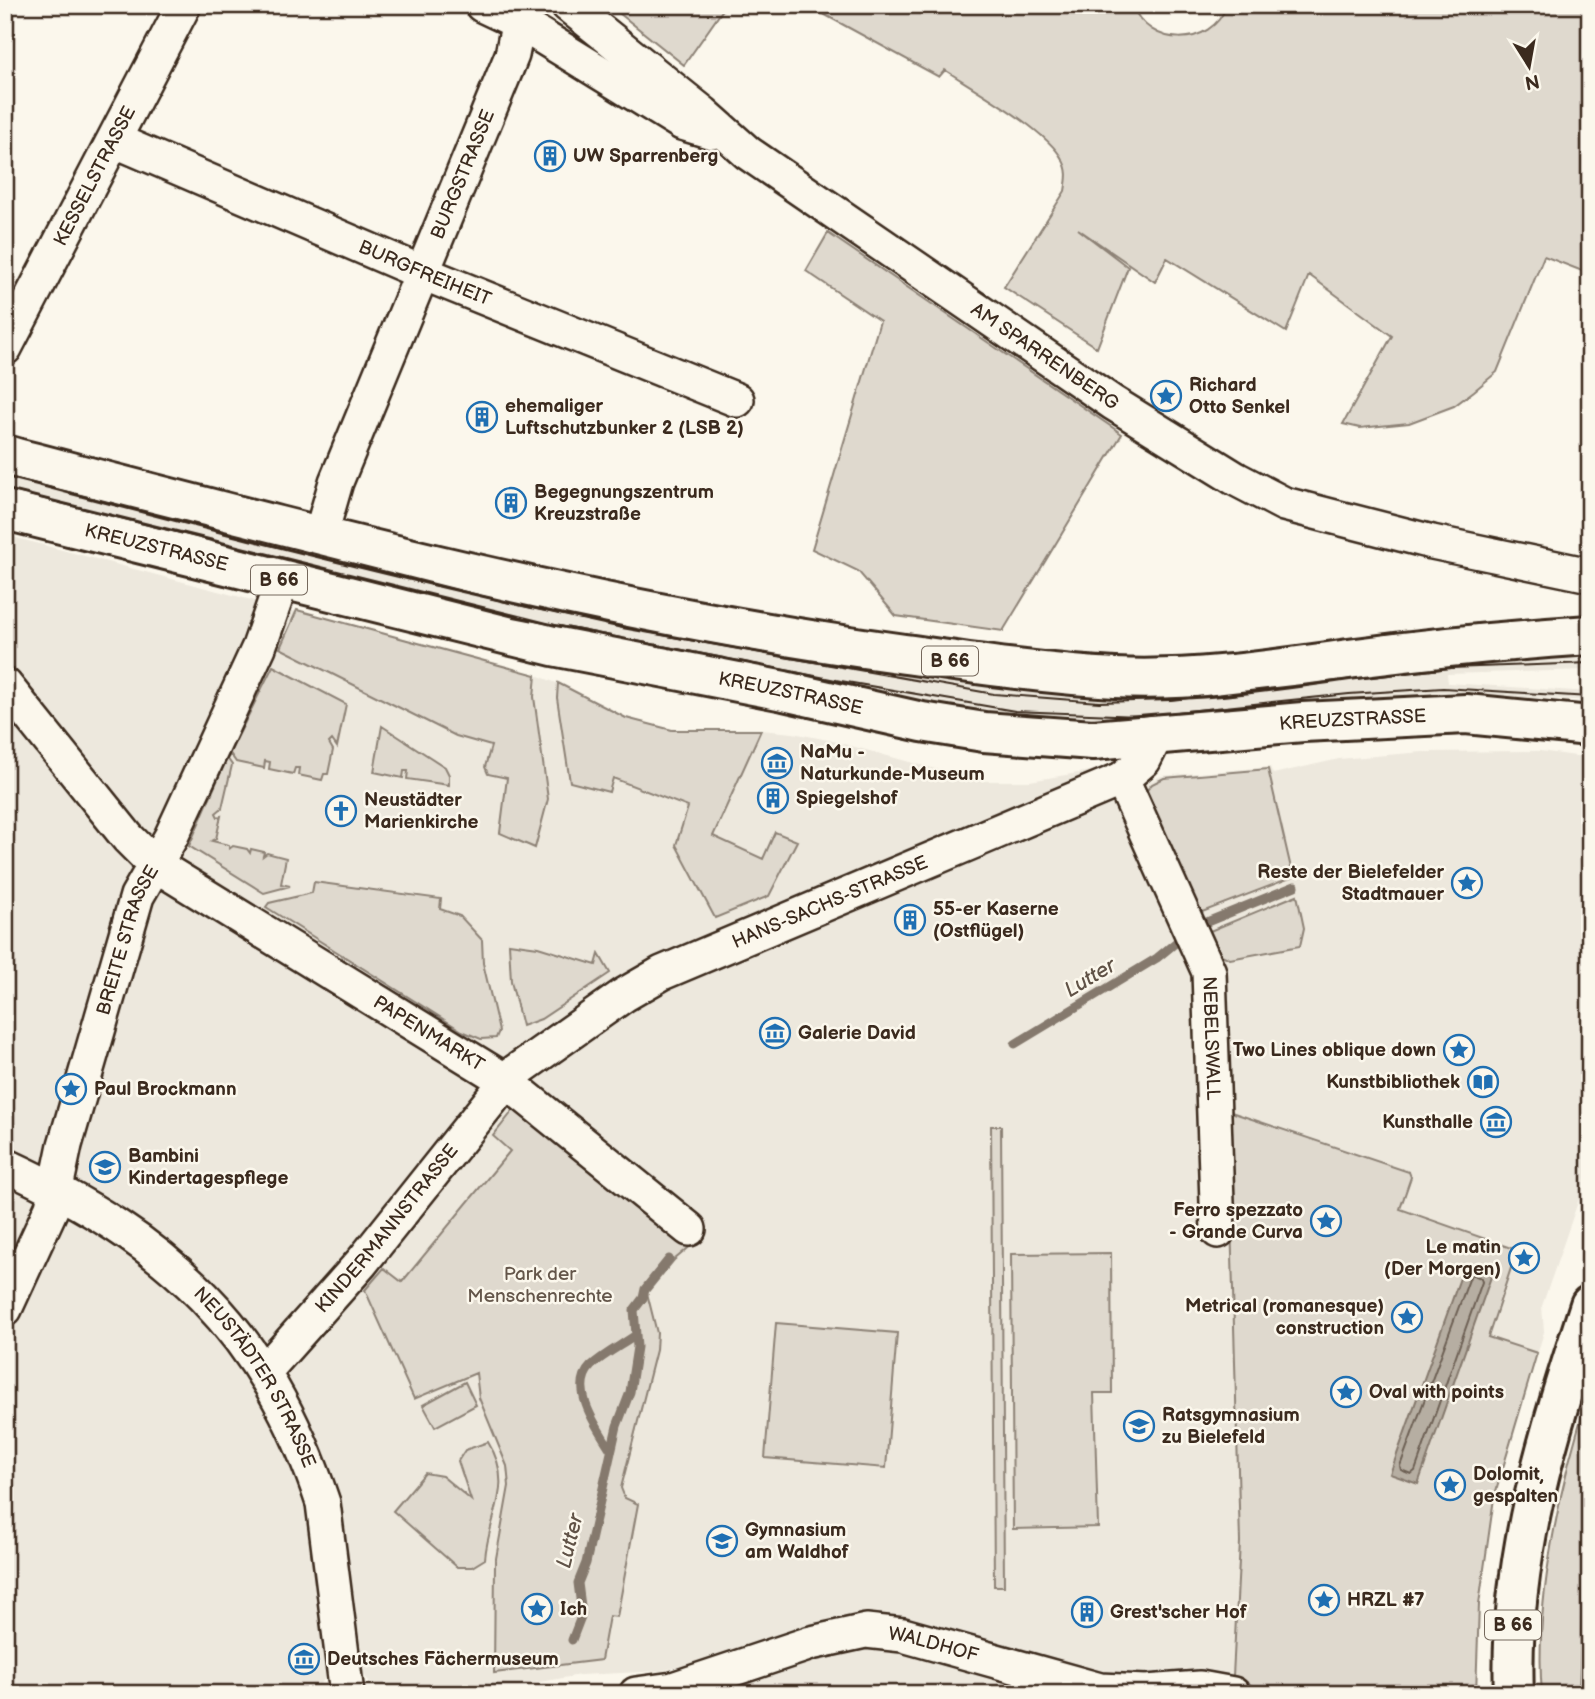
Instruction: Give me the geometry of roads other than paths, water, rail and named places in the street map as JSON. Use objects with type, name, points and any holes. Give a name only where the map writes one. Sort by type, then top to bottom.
[{"type":"main road","name":"B 66","points":[[5,456],[531,588],[712,624],[844,646],[1051,673],[1117,678],[1234,674],[1454,646],[1590,635]]},
{"type":"main road","name":"KREUZSTRASSE","points":[[5,510],[282,581],[553,646],[952,728],[1065,740],[1156,736],[1303,722],[1466,714],[1514,716],[1590,726]]},
{"type":"main road","name":"B 66","points":[[1514,1694],[1514,1609],[1521,1558],[1559,1400],[1590,1305]]},
{"type":"street","name":"KESSELSTRASSE","points":[[5,348],[116,141],[184,5]]},
{"type":"street","points":[[482,5],[521,14],[681,123],[731,138]]},
{"type":"street","name":"AM SPARRENBERG","points":[[568,5],[748,153],[1082,382],[1236,479],[1283,504],[1432,542],[1590,575]]},
{"type":"street","name":"BURGSTRASSE","points":[[320,537],[336,482],[512,55],[521,14]]},
{"type":"street","name":"BURGFREIHEIT","points":[[116,141],[423,273],[737,400]]},
{"type":"street","name":"BREITE STRASSE","points":[[5,1310],[48,1221],[65,1145],[137,896],[153,864],[171,837],[259,648],[282,581]]},
{"type":"street","name":"PAPENMARKT","points":[[5,685],[128,838],[153,864],[506,1081],[689,1229]]},
{"type":"street","name":"HANS-SACHS-STRASSE","points":[[506,1081],[532,1058],[624,995],[662,973],[1122,779],[1144,760],[1156,736]]},
{"type":"street","name":"NEBELSWALL","points":[[1122,779],[1209,972],[1218,1231]]},
{"type":"street","name":"KINDERMANNSTRASSE","points":[[264,1372],[362,1262],[506,1081]]},
{"type":"street","name":"NEUSTÄDTER STRASSE","points":[[5,1166],[56,1189],[125,1230],[173,1265],[222,1316],[264,1372],[315,1477],[323,1503],[330,1535],[347,1694]]},
{"type":"street","name":"WALDHOF","points":[[636,1694],[674,1691],[811,1643],[866,1631],[903,1634],[1019,1681],[1100,1690],[1146,1692],[1200,1688],[1233,1694]]},
{"type":"water","points":[[1465,1264],[1492,1274],[1418,1484],[1390,1474]]},
{"type":"waterway","name":"Lutter","points":[[1202,924],[1295,886]]},
{"type":"waterway","name":"Lutter","points":[[1015,1044],[1157,958],[1179,940]]},
{"type":"waterway","name":"Lutter","points":[[572,1640],[582,1614],[578,1583],[586,1563],[617,1426],[630,1392],[637,1347],[634,1310],[643,1298],[645,1289],[669,1259]]},
{"type":"waterway","name":"Lutter","points":[[611,1450],[588,1409],[583,1386],[585,1375],[596,1362],[636,1335]]},
{"type":"tram line","points":[[5,476],[518,605],[622,628],[994,694],[1099,702],[1171,700],[1450,668],[1590,663]]},
{"type":"tram line","points":[[5,489],[514,617],[841,681],[1015,711],[1139,716],[1349,694],[1443,688],[1590,697]]},
{"type":"place","name":"UW Sparrenberg","points":[[550,156]]},
{"type":"place","name":"Richard Otto Senkel","points":[[1166,396]]},
{"type":"place","name":"ehemaliger Luftschutzbunker 2 (LSB 2)","points":[[482,417]]},
{"type":"place","name":"Begegnungszentrum Kreuzstraße","points":[[511,503]]},
{"type":"place","name":"NaMu - Naturkunde-Museum","points":[[777,763]]},
{"type":"place","name":"Spiegelshof","points":[[773,798]]},
{"type":"place","name":"Neustädter Marienkirche","points":[[341,811]]},
{"type":"place","name":"Reste der Bielefelder Stadtmauer","points":[[1467,883]]},
{"type":"place","name":"55-er Kaserne (Ostflügel)","points":[[910,920]]},
{"type":"place","name":"Galerie David","points":[[775,1033]]},
{"type":"place","name":"Two Lines oblique down","points":[[1459,1050]]},
{"type":"place","name":"Kunstbibliothek","points":[[1483,1082]]},
{"type":"place","name":"Paul Brockmann","points":[[71,1089]]},
{"type":"place","name":"Kunsthalle","points":[[1496,1122]]},
{"type":"place","name":"Bambini Kindertagespflege","points":[[105,1167]]},
{"type":"place","name":"Ferro spezzato - Grande Curva","points":[[1326,1221]]},
{"type":"place","name":"Le matin (Der Morgen)","points":[[1524,1258]]},
{"type":"place","name":"Metrical (romanesque) construction","points":[[1407,1317]]},
{"type":"place","name":"Oval with points","points":[[1346,1392]]},
{"type":"place","name":"Ratsgymnasium zu Bielefeld","points":[[1139,1426]]},
{"type":"place","name":"Dolomit, gespalten","points":[[1450,1485]]},
{"type":"place","name":"Gymnasium am Waldhof","points":[[722,1541]]},
{"type":"place","name":"HRZL #7","points":[[1324,1600]]},
{"type":"place","name":"Ich","points":[[537,1609]]},
{"type":"place","name":"Grest'scher Hof","points":[[1087,1612]]},
{"type":"place","name":"Deutsches Fächermuseum","points":[[304,1659]]},
{"type":"park label","name":"Park der Menschenrechte","points":[[540,1285]]}]
